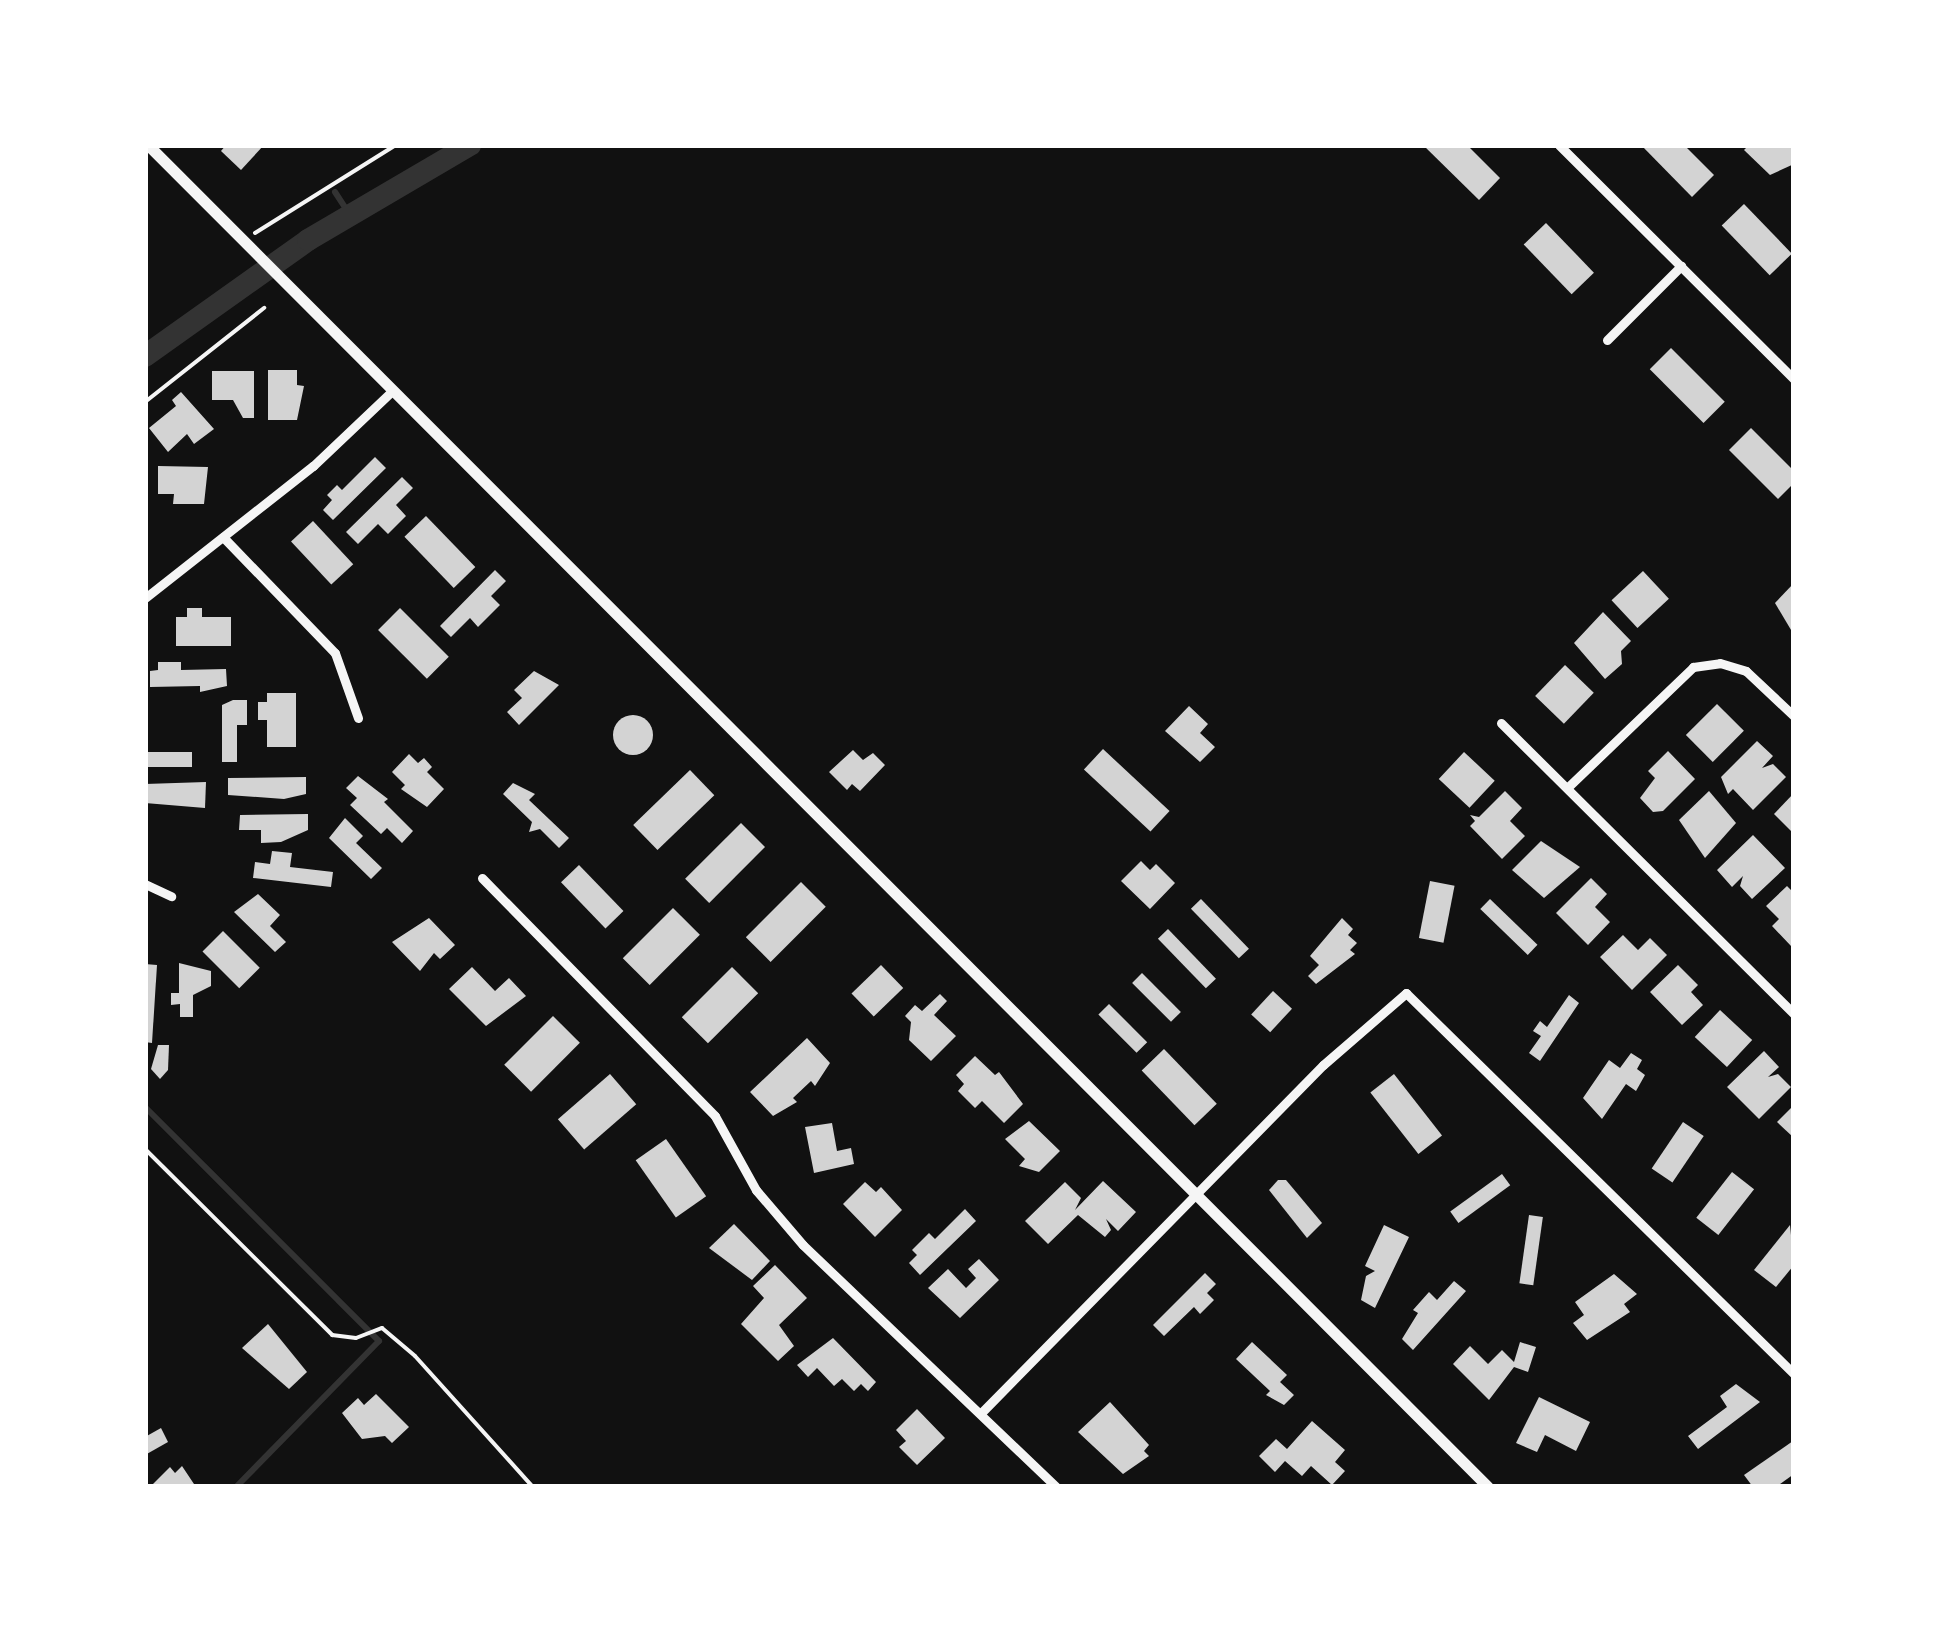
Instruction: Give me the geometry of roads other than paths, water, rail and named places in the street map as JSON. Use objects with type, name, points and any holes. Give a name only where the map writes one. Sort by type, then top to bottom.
[{"type":"street","points":[[148,145],[1488,1487]]},
{"type":"street","points":[[1563,146],[1794,378]]},
{"type":"street","points":[[1606,340],[1680,266]]},
{"type":"street","points":[[145,598],[313,466],[392,391]]},
{"type":"street","points":[[222,537],[336,654],[358,718]]},
{"type":"street","points":[[1567,788],[1671,682],[1694,667],[1720,663],[1746,671],[1794,716]]},
{"type":"street","points":[[1501,722],[1794,1014]]},
{"type":"street","points":[[482,878],[715,1116],[756,1190],[802,1245],[1056,1487]]},
{"type":"street","points":[[145,884],[170,896]]},
{"type":"street","points":[[982,1413],[1324,1065],[1406,993],[1794,1374]]},
{"type":"waterway","points":[[456,145],[459,150]]},
{"type":"waterway","points":[[145,356],[308,240],[470,145]]},
{"type":"waterway","points":[[335,192],[350,215]]},
{"type":"waterway","points":[[145,1107],[379,1341],[236,1487]]}]
